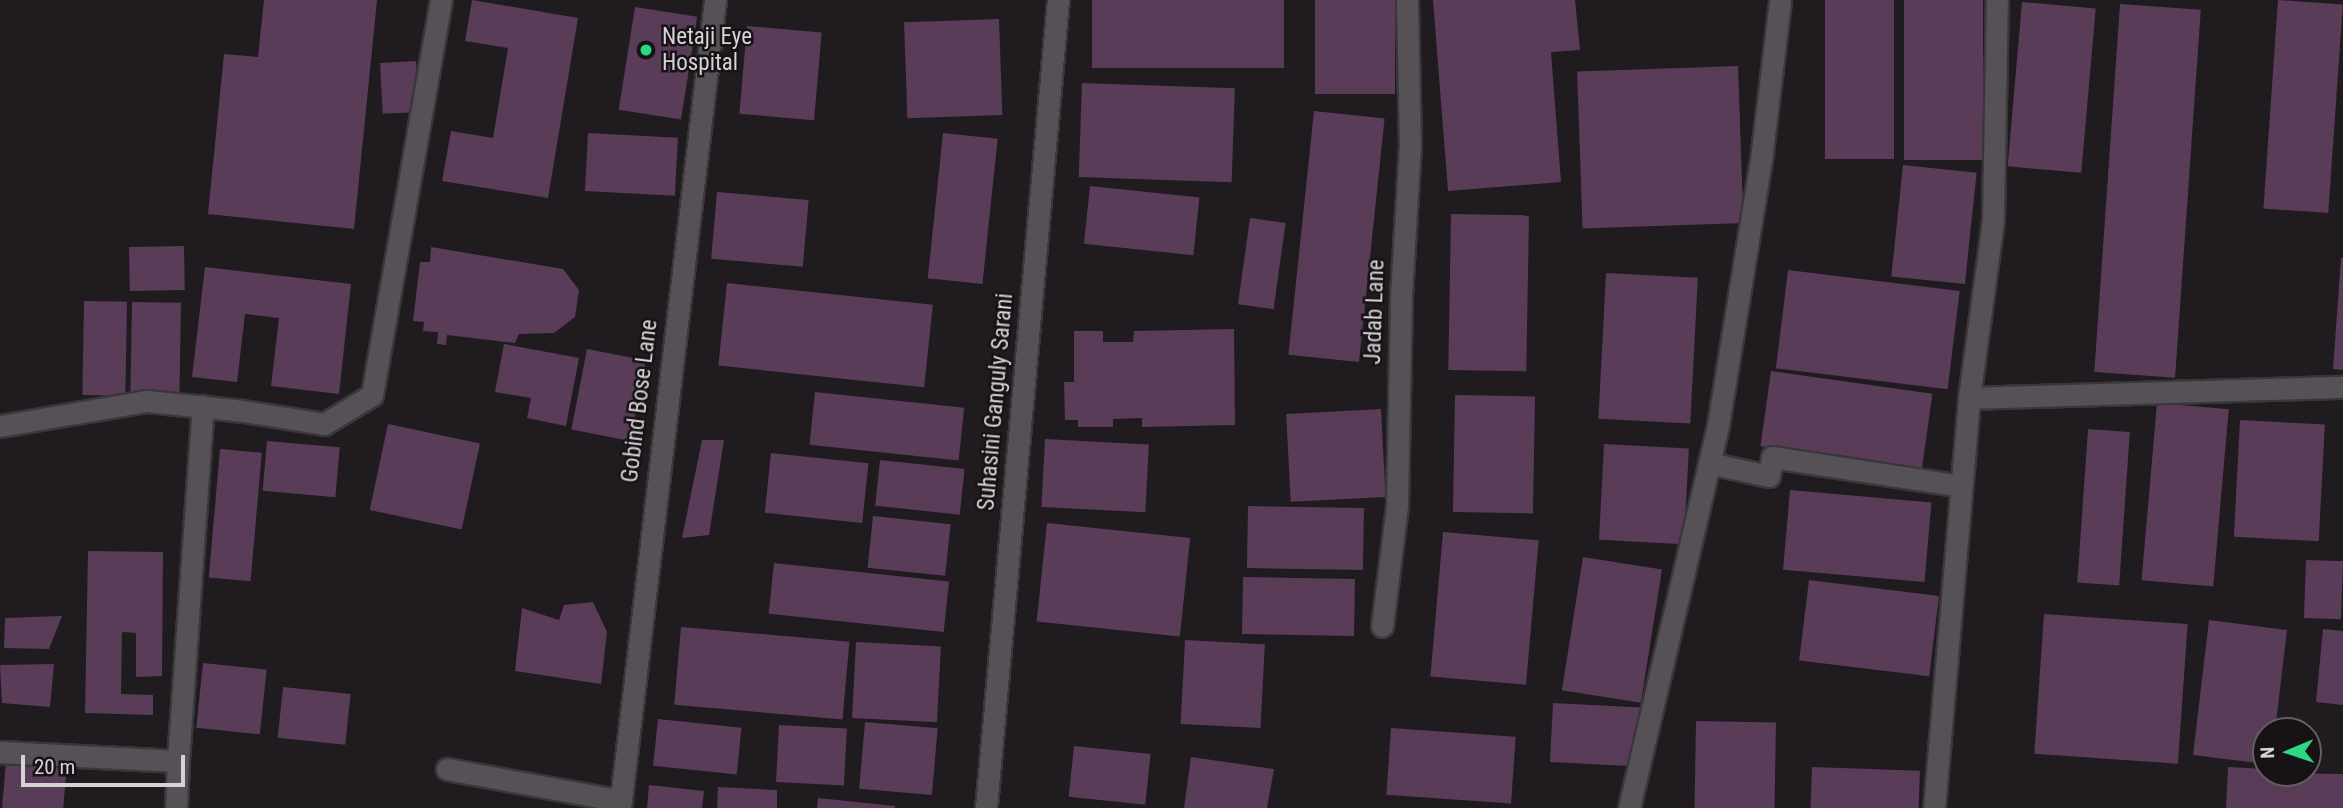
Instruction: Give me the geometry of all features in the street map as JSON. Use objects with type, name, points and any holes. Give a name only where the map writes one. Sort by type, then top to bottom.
[{"type":"street","points":[[0,426],[147,401],[243,411],[324,424],[372,396],[441,0]]},
{"type":"street","name":"Gobind Bose Lane","points":[[621,804],[715,0]]},
{"type":"street","name":"Suhasini Ganguly Sarani","points":[[986,808],[1058,0]]},
{"type":"street","name":"Jadab Lane","points":[[1382,626],[1397,505],[1401,296],[1410,146],[1407,0]]},
{"type":"street","points":[[1629,808],[1709,463],[1762,152],[1780,0]]},
{"type":"street","points":[[1934,808],[1969,398],[1993,220],[1997,0]]},
{"type":"street","points":[[1969,398],[2343,387]]},
{"type":"street","points":[[176,808],[204,407]]},
{"type":"street","points":[[1709,463],[1769,476],[1772,457],[1961,486]]},
{"type":"street","points":[[0,752],[178,761]]},
{"type":"street","points":[[447,769],[621,804]]},
{"type":"building","points":[[264,0],[377,0],[354,229],[208,214],[224,54],[258,57]]},
{"type":"building","points":[[472,0],[578,18],[548,198],[442,181],[451,131],[493,138],[508,48],[465,41]]},
{"type":"building","points":[[1092,0],[1284,0],[1284,68],[1092,68]]},
{"type":"building","points":[[1315,0],[1395,0],[1395,94],[1315,94]]},
{"type":"building","points":[[1433,0],[1575,0],[1580,50],[1551,52],[1561,182],[1448,191]]},
{"type":"building","points":[[1825,0],[1894,0],[1894,159],[1825,159]]},
{"type":"building","points":[[1904,0],[1983,0],[1983,160],[1904,160]]},
{"type":"building","points":[[2278,0],[2343,5],[2328,213],[2263,208]]},
{"type":"building","points":[[2022,2],[2096,8],[2081,173],[2008,166]]},
{"type":"building","points":[[2120,4],[2201,10],[2175,378],[2094,372]]},
{"type":"building","points":[[635,7],[697,17],[681,120],[619,110]]},
{"type":"building","points":[[999,19],[1002,115],[907,118],[904,22]]},
{"type":"building","points":[[747,26],[822,33],[814,120],[739,114]]},
{"type":"building","points":[[416,61],[419,112],[383,114],[380,63]]},
{"type":"building","points":[[1738,66],[1743,223],[1583,229],[1577,72]]},
{"type":"building","points":[[1082,83],[1235,88],[1232,182],[1079,177]]},
{"type":"building","points":[[1314,111],[1385,118],[1359,362],[1288,355]]},
{"type":"building","points":[[588,133],[678,138],[675,196],[585,191]]},
{"type":"building","points":[[943,133],[998,139],[982,284],[928,278]]},
{"type":"building","points":[[1903,165],[1977,173],[1965,284],[1891,276]]},
{"type":"building","points":[[1090,186],[1199,197],[1193,255],[1084,244]]},
{"type":"building","points":[[717,192],[809,200],[803,267],[711,259]]},
{"type":"building","points":[[1451,214],[1529,215],[1526,371],[1448,370]]},
{"type":"building","points":[[1250,218],[1286,223],[1274,309],[1238,304]]},
{"type":"building","points":[[184,246],[185,290],[130,291],[129,247]]},
{"type":"building","points":[[431,247],[563,269],[579,290],[575,317],[554,333],[519,334],[515,343],[447,335],[446,345],[437,344],[438,332],[423,331],[424,322],[413,321],[420,262],[430,262]]},
{"type":"building","points":[[2343,258],[2343,370],[2333,369]]},
{"type":"building","points":[[205,267],[351,284],[339,394],[271,386],[279,318],[245,314],[237,382],[192,377]]},
{"type":"building","points":[[1788,270],[1960,291],[1948,389],[1776,368]]},
{"type":"building","points":[[1606,273],[1698,278],[1690,424],[1598,419]]},
{"type":"building","points":[[727,283],[933,305],[924,387],[718,366]]},
{"type":"building","points":[[84,301],[127,302],[125,396],[82,395]]},
{"type":"building","points":[[132,302],[181,303],[179,397],[130,396]]},
{"type":"building","points":[[1234,329],[1235,425],[1142,427],[1142,418],[1113,419],[1113,427],[1078,427],[1078,420],[1065,420],[1064,382],[1074,382],[1074,331],[1103,331],[1103,342],[1133,342],[1134,331]]},
{"type":"building","points":[[504,344],[579,358],[566,426],[527,418],[531,398],[495,392]]},
{"type":"building","points":[[587,349],[646,360],[630,441],[571,429]]},
{"type":"building","points":[[1771,371],[1932,394],[1922,469],[1760,446]]},
{"type":"building","points":[[815,392],[964,408],[959,460],[809,445]]},
{"type":"building","points":[[1455,395],[1535,396],[1533,513],[1453,512]]},
{"type":"building","points":[[2157,403],[2229,409],[2213,587],[2141,580]]},
{"type":"building","points":[[1381,409],[1386,497],[1291,502],[1286,414]]},
{"type":"building","points":[[2240,420],[2325,424],[2319,541],[2234,537]]},
{"type":"building","points":[[388,424],[480,444],[462,530],[370,510]]},
{"type":"building","points":[[2088,429],[2130,432],[2119,586],[2077,583]]},
{"type":"building","points":[[1045,439],[1149,444],[1145,512],[1041,507]]},
{"type":"building","points":[[702,440],[724,440],[709,535],[682,538]]},
{"type":"building","points":[[267,441],[340,447],[335,497],[263,491]]},
{"type":"building","points":[[1604,444],[1689,448],[1684,544],[1599,540]]},
{"type":"building","points":[[220,449],[262,453],[251,581],[209,578]]},
{"type":"building","points":[[771,453],[868,463],[862,523],[765,513]]},
{"type":"building","points":[[880,460],[965,469],[960,515],[875,506]]},
{"type":"building","points":[[1790,490],[1931,502],[1924,582],[1783,570]]},
{"type":"building","points":[[1248,506],[1364,508],[1363,570],[1247,568]]},
{"type":"building","points":[[873,516],[951,524],[945,576],[868,568]]},
{"type":"building","points":[[1047,523],[1190,538],[1180,637],[1037,621]]},
{"type":"building","points":[[1443,532],[1539,540],[1526,685],[1430,676]]},
{"type":"building","points":[[88,551],[163,552],[162,676],[136,677],[136,633],[122,632],[121,694],[153,695],[153,715],[85,713]]},
{"type":"building","points":[[1583,557],[1662,570],[1641,703],[1562,690]]},
{"type":"building","points":[[2306,560],[2343,561],[2341,619],[2304,618]]},
{"type":"building","points":[[774,563],[949,581],[944,632],[769,614]]},
{"type":"building","points":[[1243,577],[1355,579],[1354,636],[1242,634]]},
{"type":"building","points":[[1809,580],[1939,596],[1929,676],[1799,660]]},
{"type":"building","points":[[593,602],[607,632],[601,684],[515,671],[522,608],[559,620],[564,605]]},
{"type":"building","points":[[2044,614],[2188,624],[2178,764],[2034,754]]},
{"type":"building","points":[[62,616],[49,649],[4,648],[5,618]]},
{"type":"building","points":[[2209,620],[2287,630],[2277,717],[2252,717],[2252,762],[2193,755]]},
{"type":"building","points":[[681,627],[849,642],[843,719],[674,705]]},
{"type":"building","points":[[2323,629],[2343,631],[2343,705],[2316,702]]},
{"type":"building","points":[[1185,640],[1265,644],[1260,728],[1181,724]]},
{"type":"building","points":[[856,642],[941,646],[937,722],[852,718]]},
{"type":"building","points":[[203,663],[267,670],[260,734],[196,728]]},
{"type":"building","points":[[54,664],[50,707],[2,703],[0,665]]},
{"type":"building","points":[[283,687],[351,694],[345,745],[278,738]]},
{"type":"building","points":[[1553,703],[1641,708],[1638,767],[1550,762]]},
{"type":"building","points":[[658,719],[742,728],[737,775],[653,766]]},
{"type":"building","points":[[1696,721],[1776,722],[1774,808],[1694,808]]},
{"type":"building","points":[[865,722],[938,728],[932,795],[859,789]]},
{"type":"building","points":[[779,725],[847,729],[844,785],[776,782]]},
{"type":"building","points":[[1391,728],[1516,737],[1511,804],[1386,795]]},
{"type":"building","points":[[1074,746],[1151,754],[1145,805],[1069,797]]},
{"type":"building","points":[[1191,757],[1274,769],[1267,808],[1184,808]]},
{"type":"building","points":[[6,762],[67,767],[63,808],[2,808]]},
{"type":"building","points":[[1812,767],[1920,771],[1919,808],[1811,808]]},
{"type":"building","points":[[2228,767],[2252,768],[2252,787],[2322,787],[2322,774],[2343,774],[2343,808],[2226,808]]},
{"type":"building","points":[[649,785],[704,791],[702,808],[647,808]]},
{"type":"building","points":[[718,787],[777,790],[777,808],[717,808]]},
{"type":"building","points":[[818,798],[895,806],[895,808],[817,808]]},
{"type":"place","name":"Netaji Eye Hospital","points":[[646,50]]}]
